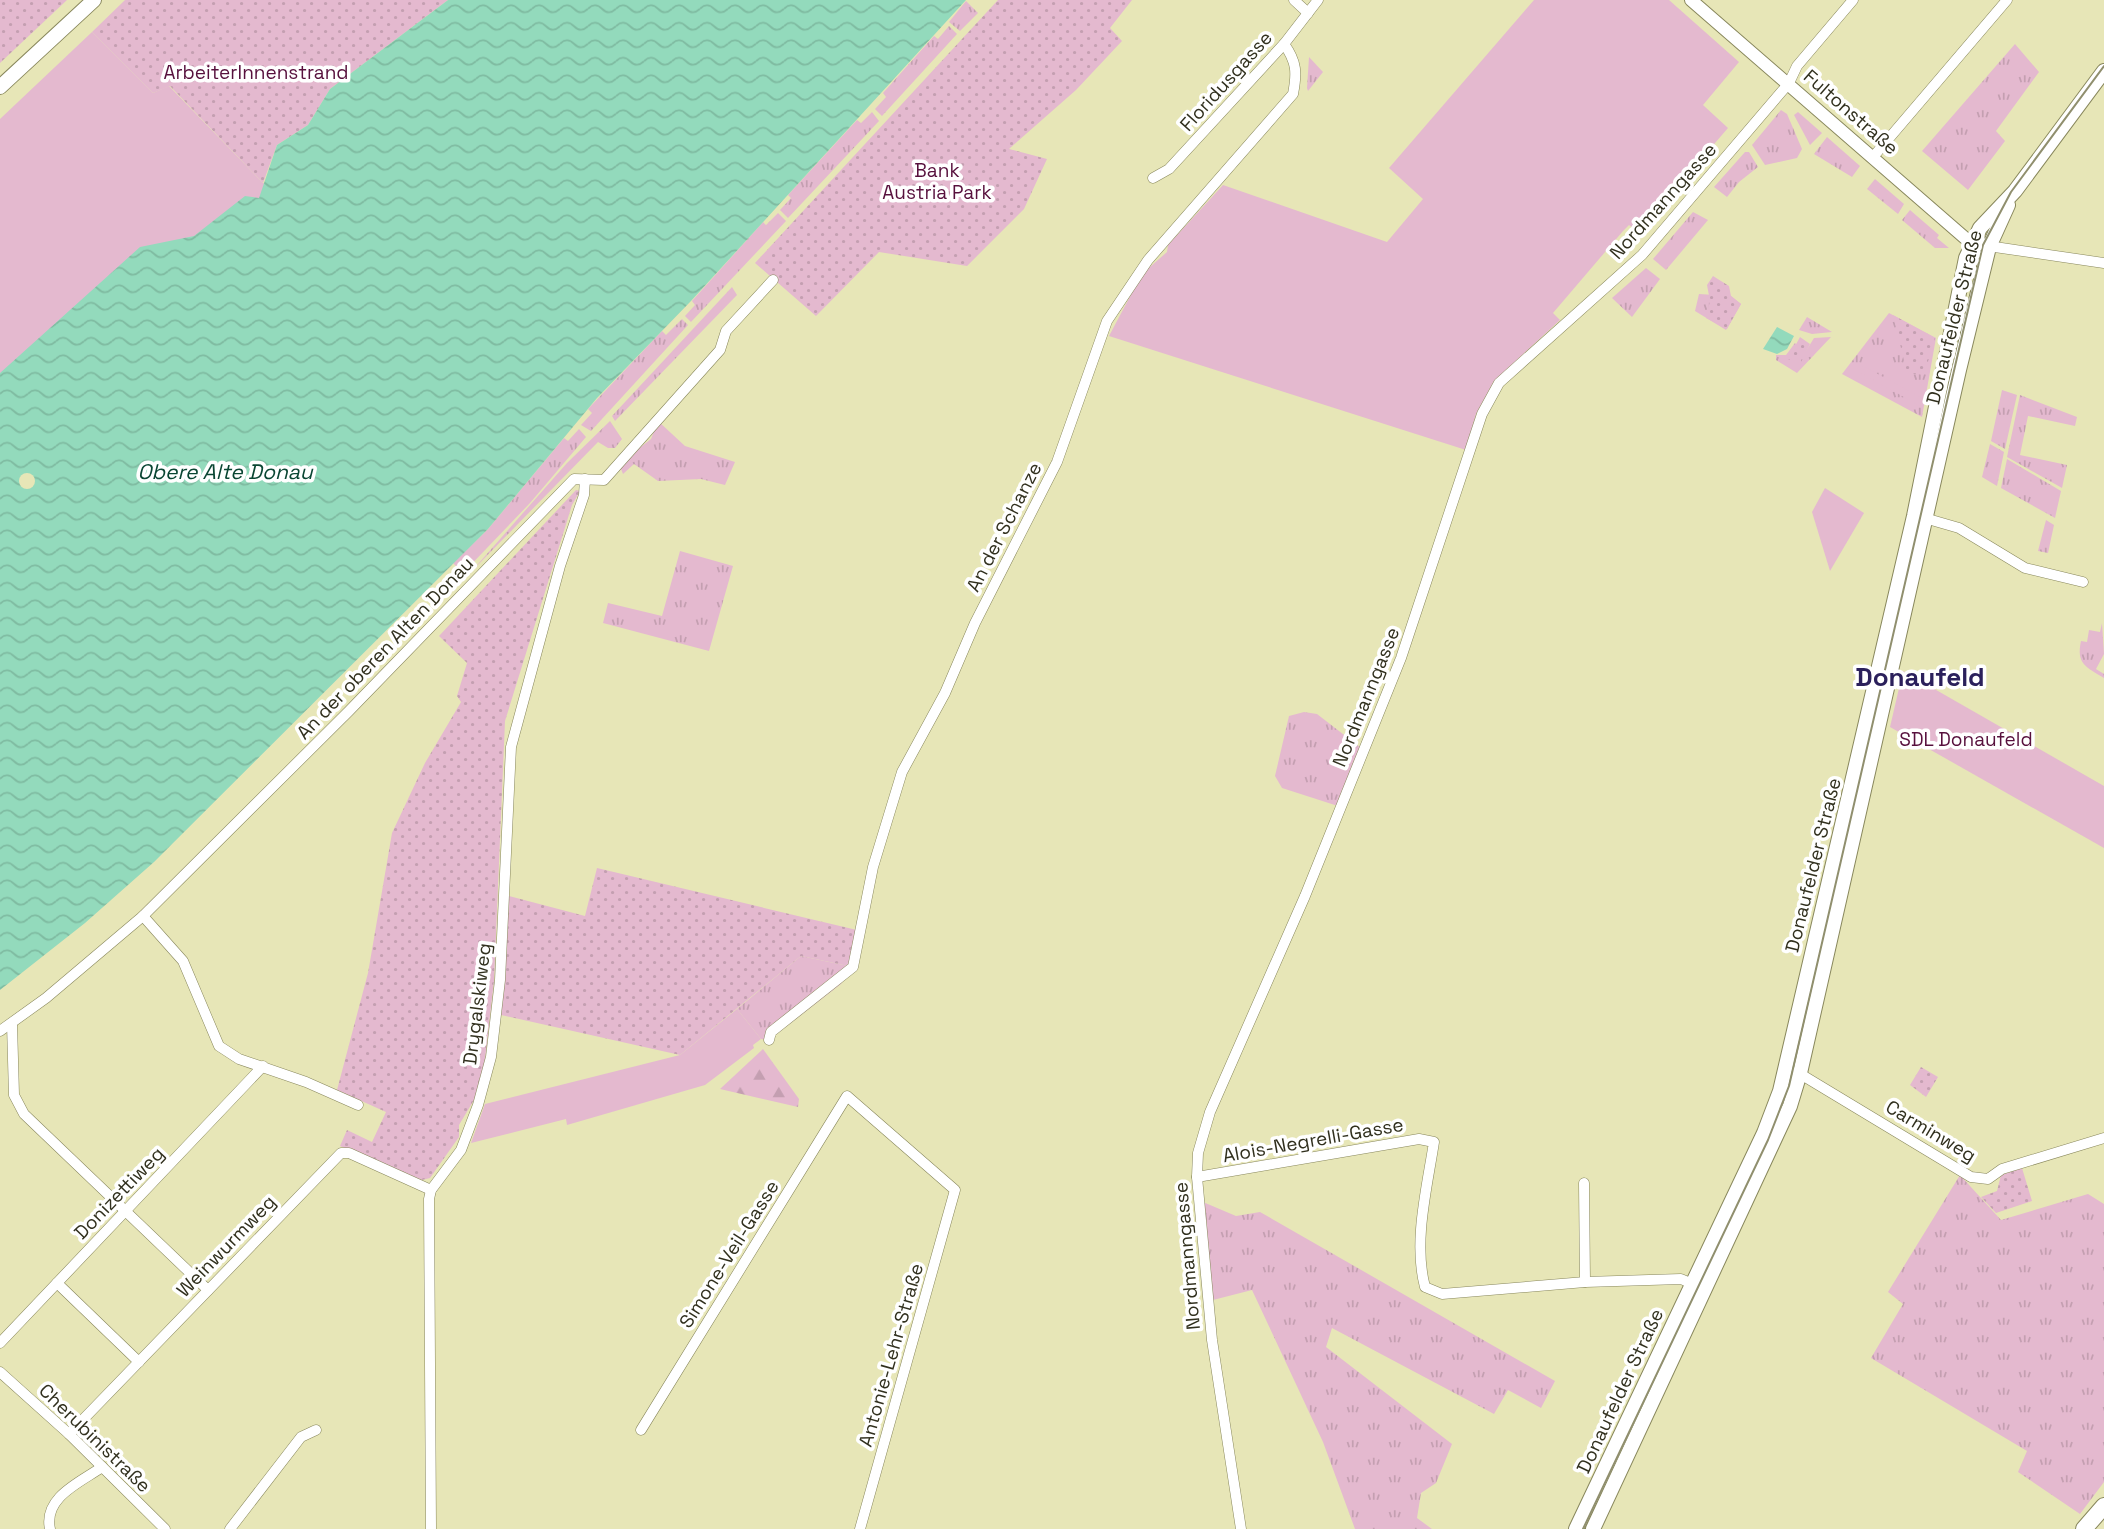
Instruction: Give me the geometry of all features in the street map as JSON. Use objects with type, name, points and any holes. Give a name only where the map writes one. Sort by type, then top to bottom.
[{"type":"main road","points":[[0,87],[94,0]]},
{"type":"main road","name":"Donaufelder Straße","points":[[1920,517],[1951,323],[1972,242],[2015,191],[2104,71]]},
{"type":"main road","name":"Donaufelder Straße","points":[[1576,1529],[1790,1106],[1793,1071],[1920,517],[1988,246],[2015,191]]},
{"type":"main road","name":"Donaufelder Straße","points":[[1593,1529],[1698,1286]]},
{"type":"main road","points":[[2084,1529],[2104,1506]]},
{"type":"main road","points":[[2096,1529],[2104,1520]]},
{"type":"street","points":[[1294,0],[1308,13]]},
{"type":"street","name":"Floridusgasse","points":[[1153,178],[1169,169],[1284,44],[1318,0]]},
{"type":"street","name":"Fultonstraße","points":[[1692,0],[1972,242],[1988,246]]},
{"type":"street","name":"Nordmanngasse","points":[[1241,1529],[1212,1340],[1197,1177],[1198,1153],[1210,1112],[1305,896],[1401,658],[1474,433],[1499,383],[1642,255],[1789,83],[1797,66],[1853,0]]},
{"type":"street","points":[[1873,157],[2007,0]]},
{"type":"street","name":"An der Schanze","points":[[769,1040],[771,1032],[853,967],[873,867],[902,772],[945,693],[975,623],[1057,462],[1107,321],[1148,260],[1293,94],[1297,73],[1293,57],[1284,44]]},
{"type":"street","points":[[1988,246],[2104,263]]},
{"type":"street","name":"An der oberen Alten Donau","points":[[0,1031],[143,916],[349,711],[574,479],[604,480],[720,350],[726,331],[774,280]]},
{"type":"street","name":"Drygalskiweg","points":[[431,1190],[461,1150],[478,1105],[491,1057],[500,980],[511,747],[560,566],[584,495],[585,479]]},
{"type":"street","points":[[1920,517],[1959,528],[2025,568],[2083,582]]},
{"type":"street","points":[[143,916],[183,961],[219,1046],[239,1059],[263,1066],[358,1105]]},
{"type":"street","points":[[12,1024],[14,1095],[24,1114],[208,1290]]},
{"type":"street","name":"Donizettiweg","points":[[0,1343],[263,1066]]},
{"type":"street","name":"Carminweg","points":[[1793,1071],[1971,1177],[1988,1179],[2002,1169],[2104,1138]]},
{"type":"street","name":"Antonie-Lehr-Straße","points":[[847,1096],[954,1190],[860,1529]]},
{"type":"street","name":"Simone-Veil-Gasse","points":[[641,1430],[847,1096]]},
{"type":"street","name":"Alois-Negrelli-Gasse","points":[[1197,1177],[1419,1139],[1434,1142],[1424,1207],[1421,1274],[1425,1287],[1442,1294],[1585,1282]]},
{"type":"street","name":"Weinwurmweg","points":[[69,1434],[341,1153],[349,1153],[431,1190]]},
{"type":"street","points":[[1584,1183],[1585,1282],[1681,1279],[1698,1286]]},
{"type":"street","points":[[431,1190],[428,1241],[431,1529]]},
{"type":"street","points":[[57,1283],[139,1362]]},
{"type":"street","name":"Cherubinistraße","points":[[0,1373],[69,1434],[165,1529]]},
{"type":"street","points":[[230,1529],[301,1437],[316,1430]]},
{"type":"street","points":[[50,1529],[51,1509],[60,1496],[102,1467]]},
{"type":"green space","points":[[0,0],[67,0],[0,63]]},
{"type":"green space","name":"ArbeiterInnenstrand","points":[[125,0],[448,0],[330,89],[308,125],[277,145],[263,183],[170,86],[153,93],[92,32]]},
{"type":"green space","name":"Bank Austria Park","points":[[998,0],[1132,0],[1110,28],[1122,41],[1076,90],[1009,149],[1047,159],[1024,209],[967,266],[879,252],[816,316],[755,263]]},
{"type":"green space","points":[[1534,0],[1669,0],[1739,62],[1703,105],[1728,128],[1638,232],[1629,225],[1623,231],[1553,313],[1560,320],[1494,381],[1476,414],[1466,450],[1109,336],[1142,274],[1167,252],[1168,245],[1223,185],[1387,242],[1423,199],[1389,168]]},
{"type":"green space","points":[[966,1],[978,13],[960,31],[949,22]]},
{"type":"green space","points":[[949,26],[957,34],[882,116],[875,109],[886,97],[883,93],[934,36],[938,39]]},
{"type":"green space","points":[[92,32],[153,93],[169,86],[263,183],[333,200],[0,704],[0,119]]},
{"type":"green space","points":[[2015,44],[2039,72],[1996,131],[2005,141],[1968,190],[1922,151]]},
{"type":"green space","points":[[1309,57],[1323,72],[1308,91],[1307,88]]},
{"type":"green space","points":[[1781,110],[1787,114],[1802,149],[1797,158],[1765,165],[1752,145]]},
{"type":"green space","points":[[872,112],[879,121],[788,218],[780,210],[791,198],[788,195],[857,120],[861,123]]},
{"type":"green space","points":[[1798,112],[1822,133],[1810,145],[1794,115]]},
{"type":"green space","points":[[1827,137],[1860,166],[1852,177],[1814,154]]},
{"type":"green space","points":[[1745,152],[1749,152],[1758,167],[1739,182],[1727,197],[1714,187]]},
{"type":"green space","points":[[1875,179],[1904,204],[1898,214],[1867,189]]},
{"type":"green space","points":[[1910,210],[1939,235],[1937,238],[1949,248],[1935,248],[1902,220]]},
{"type":"green space","points":[[1693,212],[1708,220],[1666,270],[1653,259]]},
{"type":"green space","points":[[778,213],[786,221],[691,322],[685,316],[695,305],[692,301],[763,222],[766,225]]},
{"type":"green space","points":[[1646,268],[1660,279],[1632,317],[1612,298]]},
{"type":"green space","points":[[1713,276],[1729,286],[1731,296],[1741,304],[1727,329],[1706,318],[1710,301],[1707,285]]},
{"type":"green space","points":[[732,287],[737,295],[615,421],[612,416]]},
{"type":"green space","points":[[1699,294],[1731,296],[1741,304],[1726,330],[1695,311]]},
{"type":"green space","points":[[1889,313],[1936,338],[1922,417],[1842,374]]},
{"type":"green space","points":[[1893,315],[1935,338],[1924,375],[1907,373]]},
{"type":"green space","points":[[1807,317],[1832,332],[1812,334],[1799,330]]},
{"type":"green space","points":[[682,319],[688,325],[591,431],[581,425],[592,413],[588,409],[662,331],[666,335]]},
{"type":"green space","points":[[1800,337],[1810,344],[1800,364],[1788,359]]},
{"type":"green space","points":[[1831,337],[1797,373],[1776,360],[1776,355],[1786,355],[1795,343],[1806,351],[1814,338]]},
{"type":"green space","points":[[1863,366],[1922,398],[1920,406],[1859,372]]},
{"type":"green space","points":[[2002,390],[2017,395],[2005,449],[1991,441]]},
{"type":"green space","points":[[2020,395],[2077,417],[2075,426],[2028,416],[2020,455],[2067,465],[2062,488],[2007,457]]},
{"type":"green space","points":[[610,421],[622,439],[615,448],[608,448],[598,442],[471,572],[567,463]]},
{"type":"green space","points":[[658,421],[685,446],[735,462],[725,485],[701,479],[658,481],[634,464],[623,474],[619,464],[651,439]]},
{"type":"green space","points":[[579,429],[586,437],[530,503],[463,573],[453,563],[488,529],[564,438],[568,441]]},
{"type":"green space","points":[[1990,444],[2004,452],[1997,486],[1982,477]]},
{"type":"green space","points":[[2007,459],[2061,491],[2055,518],[2001,488]]},
{"type":"green space","points":[[1825,488],[1864,513],[1830,571],[1812,512]]},
{"type":"green space","points":[[576,490],[580,491],[572,505],[505,721],[494,981],[484,1068],[474,1100],[459,1125],[459,1137],[430,1178],[422,1180],[340,1146],[347,1130],[372,1142],[386,1112],[337,1090],[368,973],[392,833],[425,763],[461,702],[457,696],[467,663],[439,636]]},
{"type":"green space","points":[[2046,520],[2054,525],[2048,553],[2038,551]]},
{"type":"green space","points":[[680,551],[733,566],[709,651],[603,623],[608,603],[662,616]]},
{"type":"green space","points":[[2102,623],[2104,654],[2096,669],[2104,674],[2104,678],[2087,668],[2080,655],[2081,641],[2087,642],[2089,630],[2100,632]]},
{"type":"green space","name":"SDL Donaufeld","points":[[1903,671],[2104,786],[2104,848],[1890,727]]},
{"type":"green space","points":[[1304,712],[1317,714],[1361,748],[1341,807],[1282,788],[1275,776],[1289,716]]},
{"type":"green space","points":[[597,868],[861,931],[853,967],[801,956],[680,1055],[501,1015],[509,896],[585,916]]},
{"type":"green space","points":[[801,956],[853,967],[841,984],[769,1040],[761,1039],[737,1009]]},
{"type":"green space","points":[[737,1009],[761,1039],[753,1045],[754,1048],[705,1085],[567,1125],[566,1119],[471,1143],[485,1104],[680,1055]]},
{"type":"green space","points":[[763,1049],[799,1099],[798,1107],[720,1089]]},
{"type":"green space","points":[[1921,1067],[1938,1077],[1926,1097],[1910,1085]]},
{"type":"green space","points":[[2022,1168],[2032,1201],[1996,1213],[1981,1197],[1997,1191],[2001,1175]]},
{"type":"green space","points":[[1960,1175],[2001,1220],[2088,1194],[2104,1204],[2104,1482],[2080,1514],[2018,1472],[2027,1451],[1871,1358],[1903,1304],[1888,1292]]},
{"type":"green space","points":[[1203,1202],[1236,1216],[1260,1212],[1555,1381],[1541,1408],[1508,1390],[1494,1414],[1332,1328],[1326,1347],[1452,1444],[1436,1483],[1421,1493],[1417,1518],[1432,1529],[1355,1529],[1323,1442],[1252,1290],[1213,1300]]},
{"type":"water","name":"Obere Alte Donau","points":[[448,0],[966,0],[691,301],[597,398],[488,529],[154,862],[85,923],[0,990],[0,373],[140,247],[194,236],[245,196],[259,198],[277,145],[308,125],[330,89]]},
{"type":"water","points":[[1777,327],[1794,336],[1787,349],[1777,354],[1763,349]]},
{"type":"pier","points":[[24,473],[30,473],[35,481],[33,487],[24,489],[19,484],[19,478]]},
{"type":"tram line","points":[[1583,1529],[1768,1140],[1789,1086],[1983,245],[2011,192],[2104,66]]},
{"type":"district","name":"Donaufeld","points":[[1920,677]]}]
